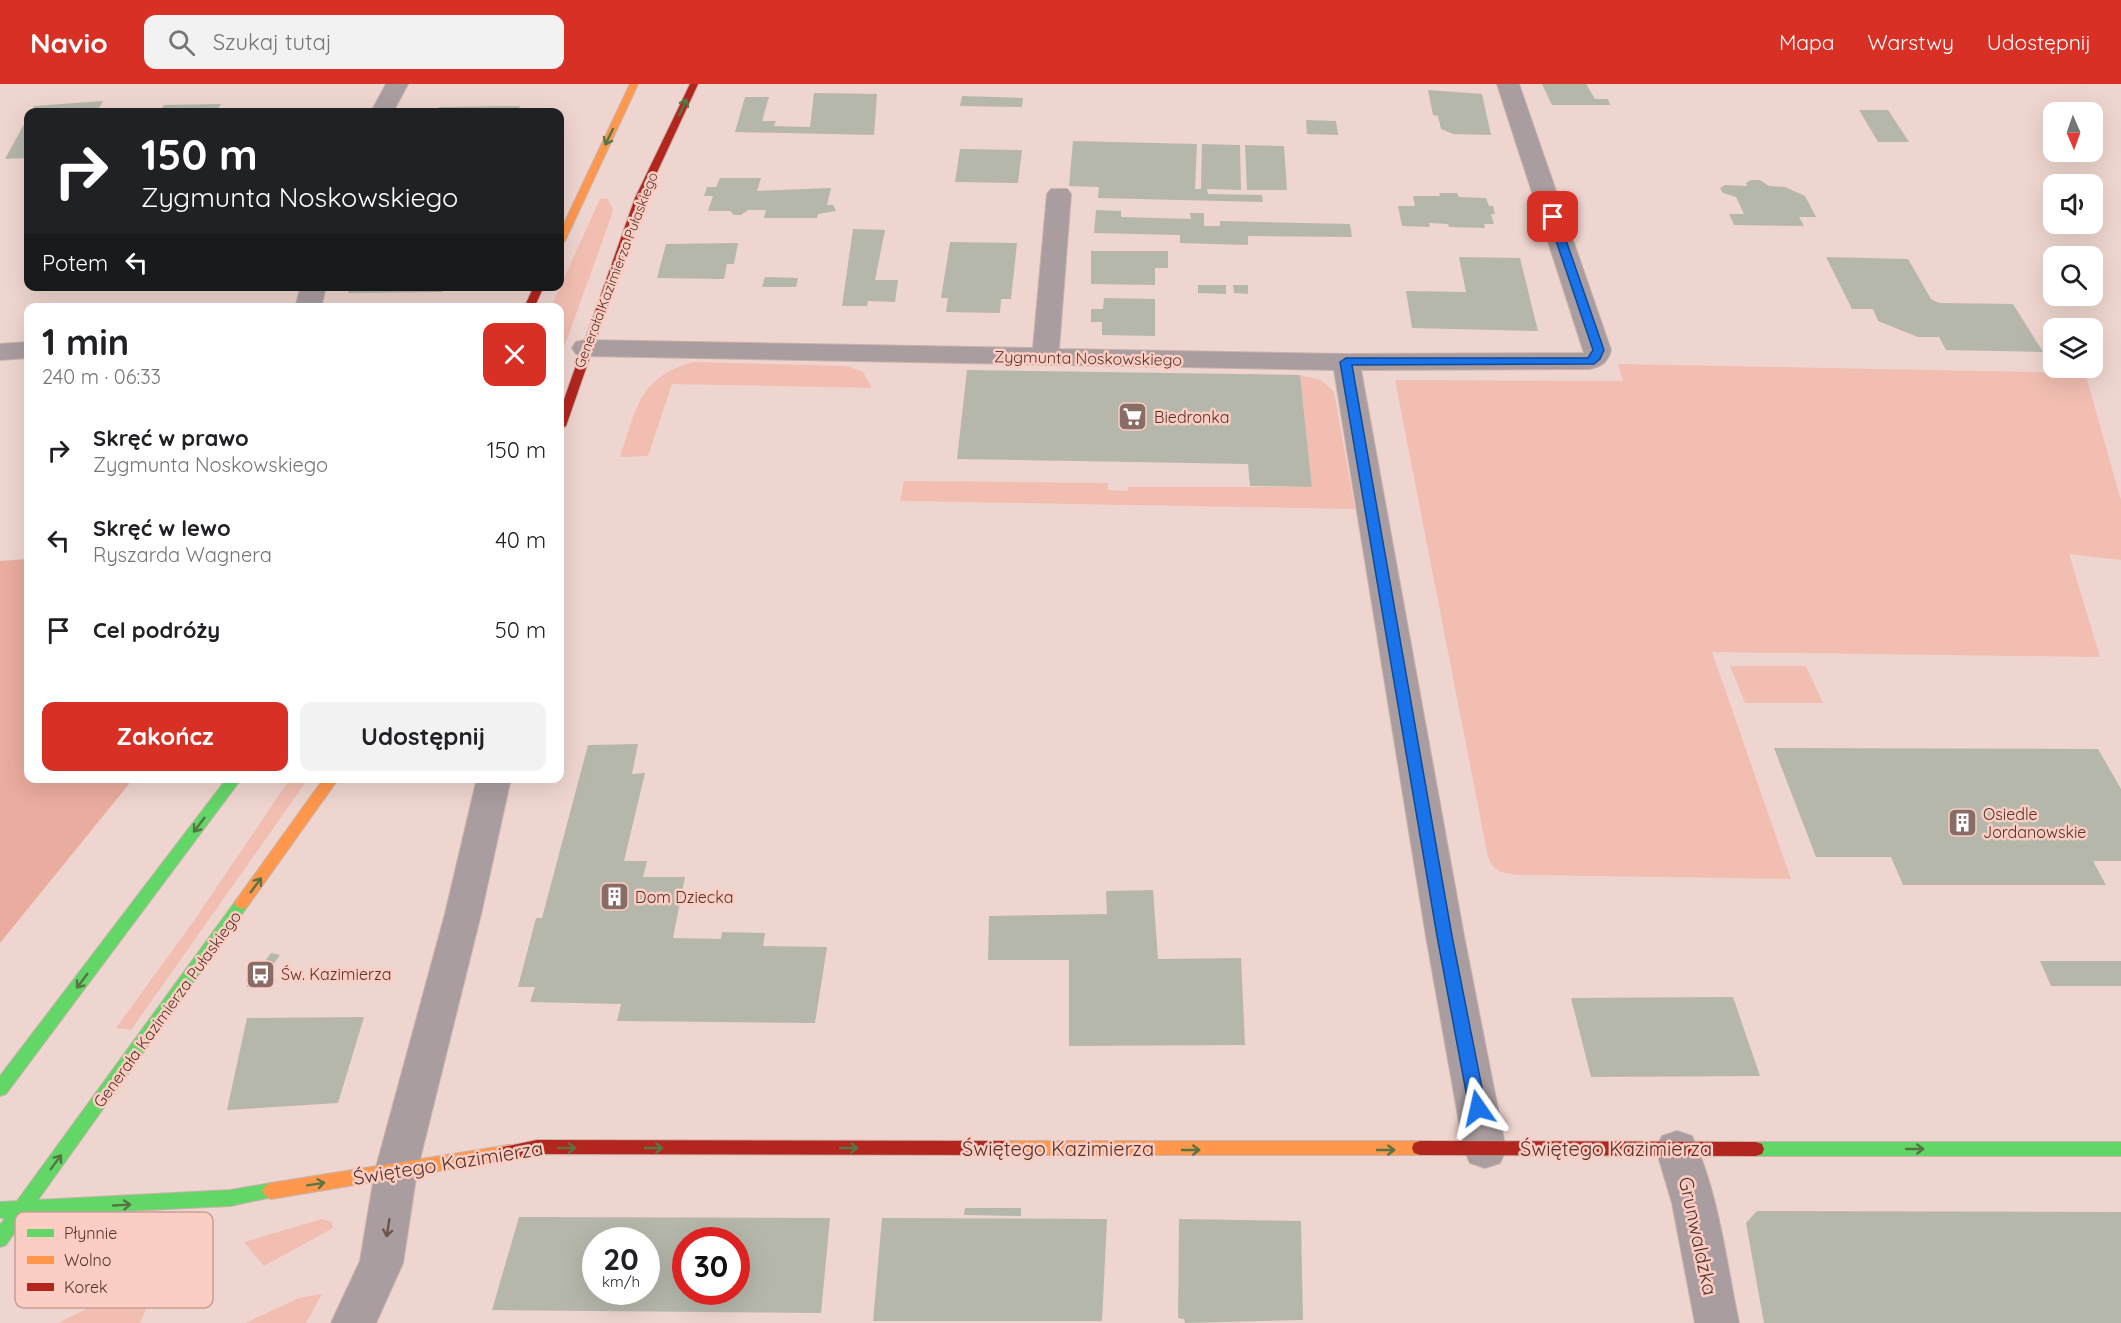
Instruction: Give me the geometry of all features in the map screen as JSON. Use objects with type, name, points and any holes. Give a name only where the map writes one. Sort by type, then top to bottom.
[{"type":"main road","points":[[564,233],[634,84]]},
{"type":"main road","name":"Generała Kazimierza Pułaskiego","points":[[564,414],[585,348],[640,198],[694,84]]},
{"type":"main road","points":[[0,1089],[231,783]]},
{"type":"main road","name":"Generała Kazimierza Pułaskiego","points":[[22,1210],[328,783]]},
{"type":"main road","name":"Świętego Kazimierza","points":[[0,1209],[22,1210],[196,1201],[537,1147],[1485,1150],[2121,1149]]},
{"type":"main road","name":"Generała Kazimierza Pułaskiego","points":[[0,1239],[15,1219]]},
{"type":"street","points":[[384,108],[397,84]]},
{"type":"street","name":"Zygmunta Noskowskiego","points":[[585,348],[1346,362],[1590,361],[1596,357],[1598,350],[1508,84]]},
{"type":"street","points":[[1045,357],[1059,194]]},
{"type":"street","points":[[0,352],[24,351]]},
{"type":"street","points":[[1346,362],[1445,936],[1485,1150]]},
{"type":"street","points":[[353,1323],[381,1263],[396,1171],[463,914],[493,783]]},
{"type":"street","name":"Grunwaldzka","points":[[1677,1149],[1693,1203],[1717,1323]]},
{"type":"shaded area","points":[[607,198],[613,209],[564,348],[564,303],[553,303],[558,291],[564,291],[564,278],[600,199]]},
{"type":"shaded area","points":[[693,362],[847,366],[863,372],[872,388],[672,384],[648,456],[620,457],[636,410],[650,386],[675,369]]},
{"type":"shaded area","points":[[1618,364],[2043,372],[2043,378],[2086,378],[2121,500],[2121,560],[2069,554],[2100,657],[1712,652],[1791,879],[1521,875],[1505,873],[1497,869],[1488,857],[1395,380],[1623,381]]},
{"type":"shaded area","points":[[1300,375],[1321,380],[1334,392],[1355,509],[900,501],[904,481],[1108,483],[1108,490],[1128,491],[1128,487],[1312,487]]},
{"type":"shaded area","points":[[24,559],[24,783],[130,783],[0,943],[0,561]]},
{"type":"shaded area","points":[[1730,666],[1806,666],[1823,703],[1745,703]]},
{"type":"shaded area","points":[[287,783],[305,783],[131,1030],[116,1028],[193,922]]},
{"type":"shaded area","points":[[322,1219],[332,1222],[333,1228],[264,1266],[244,1242]]},
{"type":"shaded area","points":[[322,1294],[306,1323],[245,1323],[299,1298]]},
{"type":"shaded area","points":[[88,1308],[146,1308],[140,1323],[58,1323]]},
{"type":"building","points":[[1542,84],[1586,84],[1595,99],[1608,99],[1610,105],[1552,105]]},
{"type":"building","points":[[1428,90],[1482,94],[1491,135],[1453,134],[1441,129],[1438,116],[1433,115]]},
{"type":"building","points":[[814,93],[877,94],[874,135],[735,132],[745,97],[769,97],[762,121],[776,121],[774,126],[810,127]]},
{"type":"building","points":[[962,96],[1023,98],[1022,107],[960,106]]},
{"type":"building","points":[[103,101],[99,108],[33,108],[34,106]]},
{"type":"building","points":[[221,104],[218,108],[162,108],[164,105]]},
{"type":"building","points":[[520,106],[519,108],[439,107]]},
{"type":"building","points":[[1859,110],[1888,110],[1909,142],[1878,142]]},
{"type":"building","points":[[1306,120],[1336,121],[1338,135],[1307,134]]},
{"type":"building","points":[[24,124],[24,158],[5,159]]},
{"type":"building","points":[[1073,141],[1197,144],[1195,189],[1201,189],[1202,144],[1240,145],[1241,190],[1207,189],[1208,194],[1262,195],[1263,202],[1098,198],[1099,187],[1069,186]]},
{"type":"building","points":[[1245,145],[1284,146],[1287,190],[1247,190]]},
{"type":"building","points":[[960,149],[1022,150],[1018,183],[955,182]]},
{"type":"building","points":[[720,178],[761,178],[757,191],[831,188],[827,205],[833,205],[836,211],[818,214],[817,218],[764,218],[766,210],[748,210],[741,215],[734,215],[730,211],[708,211],[713,196],[704,196],[707,187],[716,187]]},
{"type":"building","points":[[1751,180],[1760,180],[1769,186],[1785,187],[1805,196],[1816,217],[1799,217],[1804,226],[1734,225],[1729,214],[1744,214],[1736,197],[1723,193],[1720,188],[1725,185],[1747,186],[1746,183]]},
{"type":"building","points":[[1439,193],[1457,193],[1459,197],[1486,198],[1489,206],[1493,206],[1495,214],[1491,214],[1494,224],[1484,224],[1485,228],[1449,227],[1448,224],[1429,223],[1430,227],[1402,226],[1398,206],[1415,206],[1413,196],[1440,196]]},
{"type":"building","points":[[1096,210],[1121,211],[1121,217],[1191,219],[1190,213],[1204,213],[1204,226],[1220,226],[1220,221],[1350,224],[1352,237],[1248,236],[1248,245],[1180,243],[1180,235],[1094,233]]},
{"type":"building","points":[[853,229],[885,230],[875,280],[898,280],[895,302],[868,301],[867,306],[842,306]]},
{"type":"building","points":[[950,242],[1017,243],[1011,299],[1001,299],[1000,313],[946,312],[948,298],[941,298]]},
{"type":"building","points":[[738,243],[734,264],[727,264],[724,279],[657,278],[666,244]]},
{"type":"building","points":[[1091,251],[1168,251],[1168,268],[1155,268],[1155,285],[1091,284]]},
{"type":"building","points":[[1459,257],[1520,258],[1538,331],[1412,328],[1406,291],[1466,292]]},
{"type":"building","points":[[1826,257],[1908,259],[1931,299],[1939,303],[2013,304],[2043,352],[1946,350],[1939,337],[1918,337],[1878,321],[1873,309],[1852,309]]},
{"type":"building","points":[[765,277],[798,278],[796,287],[762,287]]},
{"type":"building","points":[[1198,285],[1226,285],[1226,294],[1198,293]]},
{"type":"building","points":[[1233,285],[1248,285],[1248,294],[1234,293]]},
{"type":"building","points":[[349,291],[442,291],[442,292],[348,293]]},
{"type":"building","points":[[1104,298],[1155,299],[1155,336],[1102,335],[1102,322],[1091,322],[1091,309],[1103,309]]},
{"type":"building","name":"Biedronka","points":[[967,370],[1300,375],[1312,487],[1250,486],[1248,464],[957,459]]},
{"type":"building","name":"Dom Dziecka","points":[[638,744],[632,774],[645,773],[624,861],[647,861],[643,877],[685,877],[673,938],[721,939],[722,932],[765,933],[763,946],[827,947],[815,1023],[617,1021],[621,1004],[530,1002],[535,987],[518,987],[536,918],[542,918],[588,745]]},
{"type":"building","name":"Osiedle Jordanowskie","points":[[1774,748],[2098,749],[2121,789],[2121,861],[2093,861],[2106,885],[1903,885],[1891,857],[1816,857]]},
{"type":"building","points":[[1153,890],[1158,959],[1241,958],[1245,1045],[1069,1046],[1069,960],[988,960],[989,916],[1107,914],[1106,891]]},
{"type":"building","points":[[271,953],[280,955],[256,988],[246,987]]},
{"type":"building","points":[[2040,961],[2121,961],[2121,986],[2051,986]]},
{"type":"building","points":[[1733,997],[1760,1076],[1591,1077],[1571,998]]},
{"type":"building","points":[[364,1017],[338,1103],[227,1110],[247,1018]]},
{"type":"building","points":[[965,1208],[1021,1208],[1021,1216],[964,1215]]},
{"type":"building","points":[[1757,1211],[2121,1212],[2121,1323],[1764,1323],[1746,1223]]},
{"type":"building","points":[[519,1217],[830,1218],[821,1313],[492,1310]]},
{"type":"building","points":[[882,1218],[1107,1219],[1102,1321],[873,1321]]},
{"type":"building","points":[[1179,1219],[1301,1221],[1303,1320],[1185,1323],[1184,1319],[1178,1318]]},
{"type":"traffic: fast","points":[[0,1089],[231,783]]},
{"type":"traffic: fast","points":[[19,1212],[242,903]]},
{"type":"traffic: fast","points":[[1756,1149],[2121,1149]]},
{"type":"traffic: fast","points":[[0,1210],[230,1198],[271,1191]]},
{"type":"traffic: fast","points":[[0,1239],[15,1218]]},
{"type":"traffic: slow","points":[[564,233],[634,84]]},
{"type":"traffic: slow","points":[[242,903],[328,783]]},
{"type":"traffic: slow","points":[[1004,1148],[1420,1148]]},
{"type":"traffic: slow","points":[[271,1191],[509,1152]]},
{"type":"traffic: jam","points":[[564,415],[640,198],[694,84]]},
{"type":"traffic: jam","points":[[531,303],[537,291]]},
{"type":"traffic: jam","points":[[509,1152],[537,1147],[1004,1148]]},
{"type":"traffic: jam","points":[[1420,1148],[1756,1149]]},
{"type":"place","name":"Biedronka","points":[[1133,417]]},
{"type":"place","name":"Osiedle Jordanowskie","points":[[1962,823]]},
{"type":"place","name":"Dom Dziecka","points":[[614,897]]},
{"type":"place","name":"Św. Kazimierza","points":[[260,974]]},
{"type":"route","points":[[1478,1108],[1445,936],[1346,362],[1579,363],[1596,357],[1598,350],[1553,217]]}]
